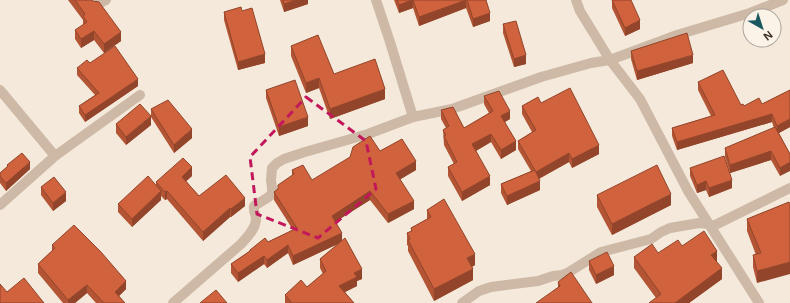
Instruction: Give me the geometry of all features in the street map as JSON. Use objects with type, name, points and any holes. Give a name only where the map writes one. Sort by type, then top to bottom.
[{"type":"street","points":[[96,5],[106,0]]},
{"type":"street","points":[[376,0],[412,117]]},
{"type":"street","points":[[576,0],[580,11],[610,60],[640,100],[688,191],[759,303]]},
{"type":"street","points":[[173,303],[241,244],[250,233],[255,224],[256,218],[253,210],[254,206],[272,194],[272,168],[284,159],[368,134],[412,117],[452,109],[540,77],[590,63],[610,60],[677,35],[750,13],[783,0]]},
{"type":"street","points":[[0,90],[55,156]]},
{"type":"street","points":[[0,205],[55,156],[140,95]]},
{"type":"street","points":[[462,303],[479,291],[491,287],[538,281],[553,276],[562,275],[570,272],[601,252],[652,239],[661,232],[670,228],[699,222],[710,226],[790,188]]},
{"type":"highlighted area","points":[[306,97],[366,141],[376,189],[318,238],[257,214],[250,157]]},
{"type":"building","points":[[75,0],[91,0],[99,2],[121,32],[104,44],[94,31],[81,39],[75,30],[87,22],[83,16],[85,14]]},
{"type":"building","points":[[283,0],[296,0],[284,4]]},
{"type":"building","points":[[397,0],[412,0],[399,5]]},
{"type":"building","points":[[413,0],[466,0],[419,17]]},
{"type":"building","points":[[467,0],[486,0],[490,13],[473,19]]},
{"type":"building","points":[[612,0],[631,0],[640,20],[625,28]]},
{"type":"building","points":[[241,7],[242,11],[252,8],[265,54],[238,62],[224,12]]},
{"type":"building","points":[[516,21],[526,55],[514,59],[503,24]]},
{"type":"building","points":[[687,33],[693,55],[637,71],[631,51]]},
{"type":"building","points":[[318,35],[334,74],[375,59],[385,89],[330,109],[319,78],[306,83],[291,46]]},
{"type":"building","points":[[115,46],[138,79],[85,115],[79,106],[99,93],[77,68],[87,60],[90,63]]},
{"type":"building","points":[[723,70],[741,105],[743,104],[744,106],[759,98],[762,104],[790,90],[790,119],[777,126],[772,114],[677,142],[672,128],[715,115],[698,82]]},
{"type":"building","points":[[295,80],[308,117],[279,127],[266,90]]},
{"type":"building","points":[[570,88],[599,145],[572,159],[569,153],[536,172],[518,141],[536,130],[522,106],[538,97],[541,103]]},
{"type":"building","points":[[499,91],[510,111],[501,116],[516,141],[501,150],[491,134],[472,144],[490,176],[462,192],[448,167],[457,162],[444,136],[446,135],[443,130],[449,126],[441,110],[453,107],[464,128],[493,111],[484,96]]},
{"type":"building","points":[[168,100],[192,129],[174,145],[151,109]]},
{"type":"building","points":[[140,104],[151,116],[126,137],[116,124]]},
{"type":"building","points":[[775,127],[790,154],[790,162],[780,168],[771,151],[730,165],[725,148]]},
{"type":"building","points":[[370,136],[380,151],[402,139],[416,161],[396,173],[414,201],[388,214],[370,191],[332,216],[342,233],[293,256],[288,245],[267,260],[264,256],[238,273],[231,264],[250,251],[265,238],[268,242],[297,228],[274,192],[278,189],[278,185],[294,174],[292,170],[303,165],[312,180],[350,157],[353,147]]},
{"type":"building","points":[[22,153],[30,162],[6,183],[0,176],[0,173],[8,166],[7,165]]},
{"type":"building","points":[[724,156],[732,180],[709,188],[706,181],[697,185],[690,168]]},
{"type":"building","points":[[183,158],[192,167],[182,177],[199,196],[226,175],[245,198],[231,209],[230,208],[203,232],[167,191],[165,192],[156,182]]},
{"type":"building","points":[[657,165],[671,194],[612,224],[597,195]]},
{"type":"building","points":[[535,170],[540,181],[507,196],[501,184]]},
{"type":"building","points":[[148,176],[161,191],[132,219],[118,204]]},
{"type":"building","points":[[54,177],[66,192],[53,203],[41,187]]},
{"type":"building","points":[[444,199],[475,254],[467,258],[473,269],[434,289],[408,240],[410,239],[407,233],[412,231],[411,228],[431,217],[427,210]]},
{"type":"building","points":[[789,202],[790,262],[757,271],[753,255],[761,253],[747,219]]},
{"type":"building","points":[[74,225],[101,252],[126,281],[115,292],[125,303],[104,303],[87,285],[68,300],[38,264],[55,248],[52,245]]},
{"type":"building","points":[[704,231],[717,251],[711,255],[722,268],[675,303],[649,303],[661,294],[634,257],[652,244],[658,253],[678,240],[682,246]]},
{"type":"building","points":[[345,238],[362,269],[354,273],[357,277],[339,286],[354,303],[292,303],[285,295],[301,280],[307,287],[326,271],[320,259]]},
{"type":"building","points":[[607,252],[614,266],[596,275],[589,261]]},
{"type":"building","points":[[571,272],[592,303],[536,303],[560,286],[558,282]]},
{"type":"building","points":[[24,278],[44,303],[0,303],[0,284],[7,292]]},
{"type":"building","points":[[216,290],[227,303],[200,303]]}]
